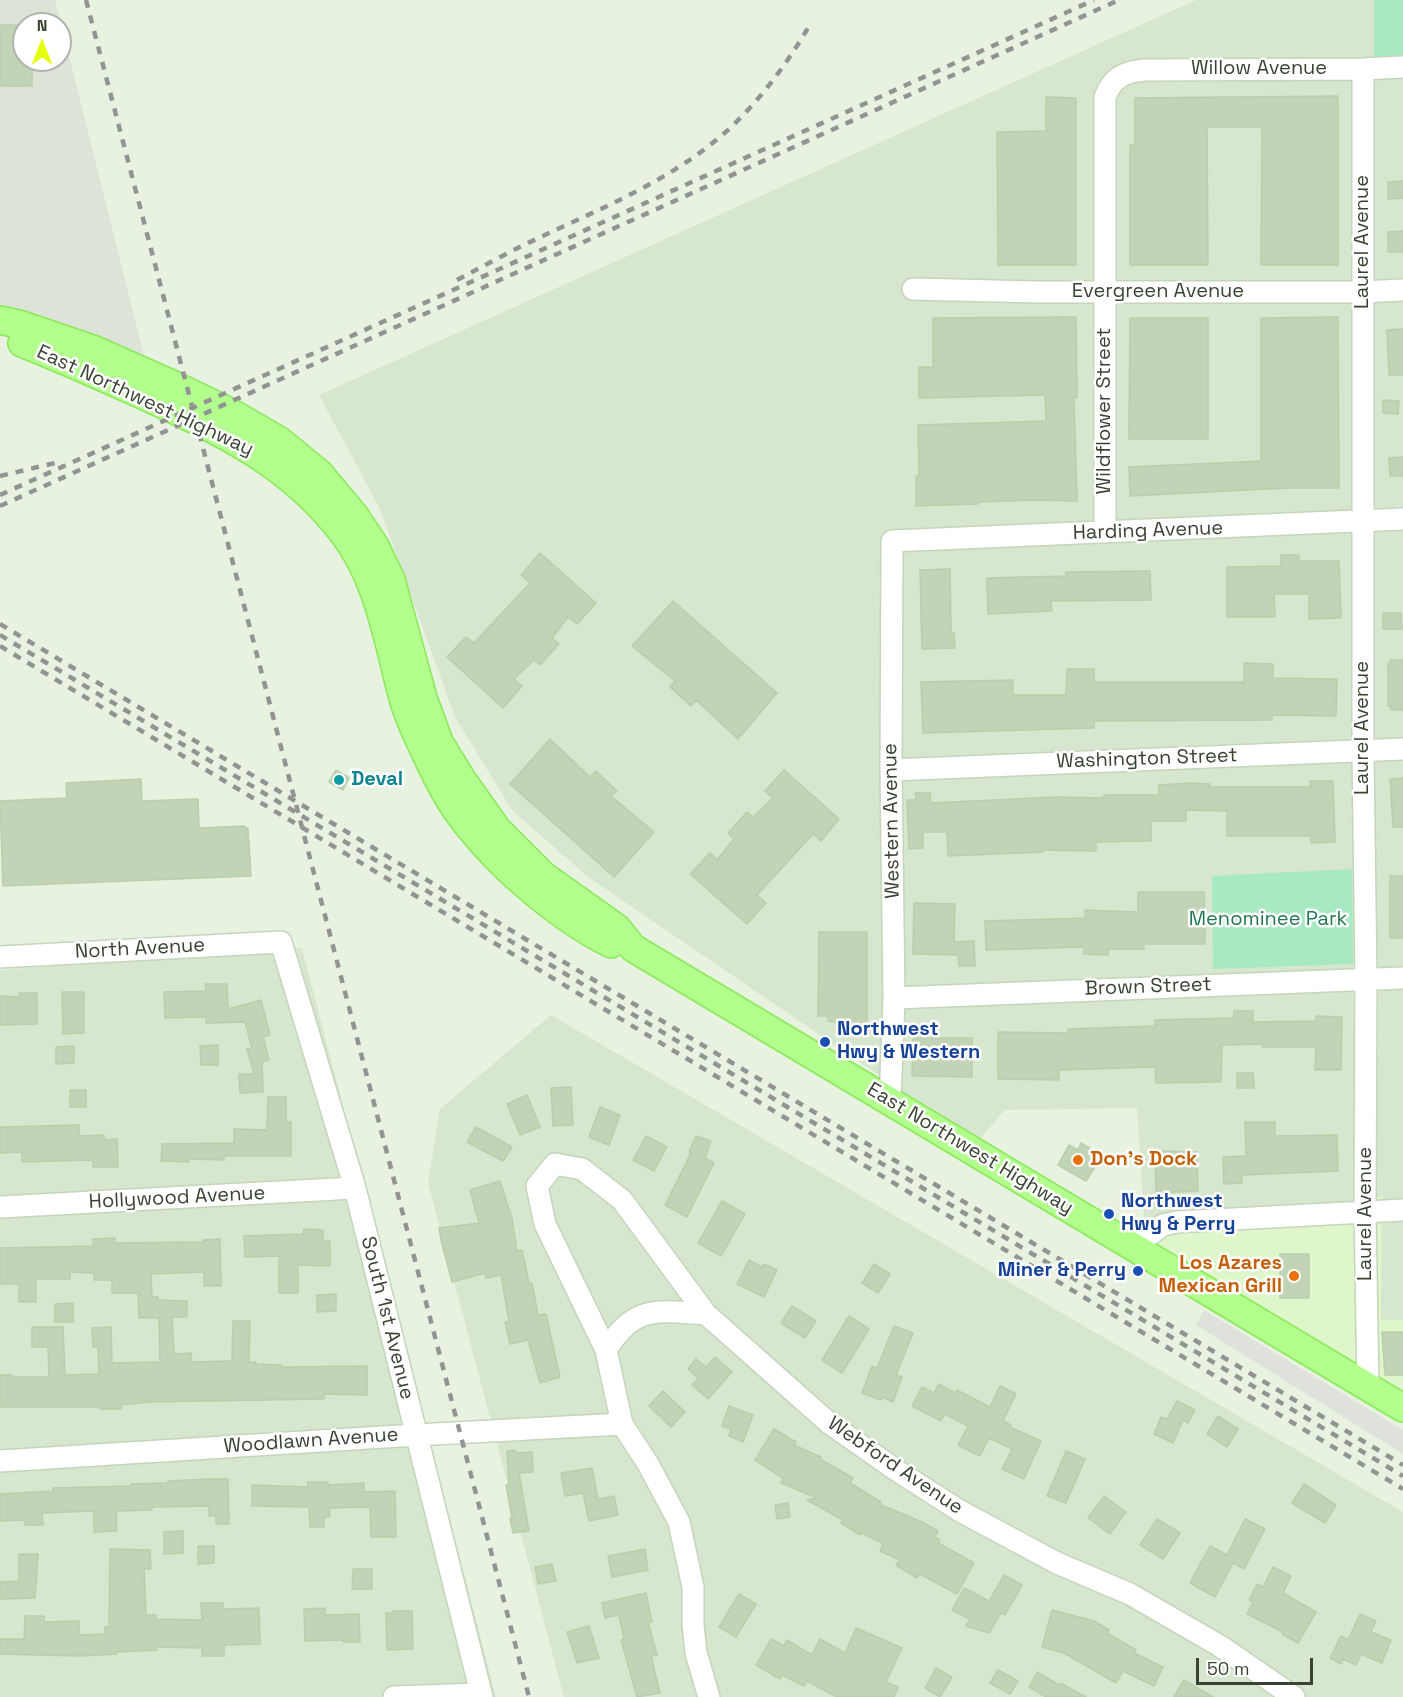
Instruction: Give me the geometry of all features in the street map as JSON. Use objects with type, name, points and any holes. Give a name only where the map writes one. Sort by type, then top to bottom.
[{"type":"main road","name":"East Northwest Highway","points":[[0,320],[22,325],[95,350],[174,385],[230,412],[280,441],[320,473],[355,516],[375,546],[391,579],[423,698],[439,742],[463,781],[497,830],[544,876],[617,928],[633,948],[1403,1408]]},
{"type":"main road","name":"East Northwest Highway","points":[[0,337],[20,342],[88,370],[235,440],[263,457],[309,494],[344,534],[361,563],[378,604],[403,698],[413,726],[455,808],[492,852],[537,897],[610,944],[633,948]]},
{"type":"street","name":"Willow Avenue","points":[[1117,77],[1130,71],[1144,69],[1403,67]]},
{"type":"street","name":"Laurel Avenue","points":[[1363,69],[1363,751],[1368,1387]]},
{"type":"street","name":"Wildflower Street","points":[[1105,532],[1105,97],[1109,86],[1117,77]]},
{"type":"street","name":"Evergreen Avenue","points":[[913,289],[1105,292],[1403,290]]},
{"type":"street","name":"Harding Avenue","points":[[892,541],[1403,519]]},
{"type":"street","name":"Western Avenue","points":[[890,1101],[894,998],[891,770],[892,541]]},
{"type":"street","name":"Washington Street","points":[[891,770],[1403,749]]},
{"type":"street","name":"North Avenue","points":[[0,957],[281,942]]},
{"type":"street","name":"South 1st Avenue","points":[[281,942],[355,1188],[481,1695]]},
{"type":"street","name":"Brown Street","points":[[894,998],[1403,978]]},
{"type":"street","name":"Webford Avenue","points":[[606,1350],[545,1224],[537,1186],[555,1164],[582,1169],[622,1200],[706,1314],[829,1423],[960,1511],[1048,1557],[1130,1594],[1220,1646],[1294,1697]]},
{"type":"street","name":"Hollywood Avenue","points":[[0,1207],[355,1188]]},
{"type":"street","points":[[1133,1247],[1163,1225],[1177,1222],[1403,1210]]},
{"type":"street","points":[[706,1314],[665,1311],[644,1313],[628,1321],[606,1350],[622,1424],[648,1464],[679,1522],[693,1587],[696,1653],[711,1695]]},
{"type":"street","name":"Woodlawn Avenue","points":[[0,1461],[416,1434],[622,1424]]},
{"type":"street","points":[[394,1697],[481,1695]]},
{"type":"shaded area","points":[[0,0],[55,0],[58,12],[12,12],[12,72],[72,72],[72,68],[145,360],[0,308]]},
{"type":"shaded area","points":[[1196,0],[1374,0],[1375,58],[1403,57],[1403,1320],[1381,1321],[1355,1201],[1144,1218],[1137,1108],[1005,1110],[977,1142],[588,877],[512,810],[455,717],[380,509],[319,395]]},
{"type":"shaded area","points":[[302,948],[496,1697],[0,1697],[0,970]]},
{"type":"shaded area","points":[[551,1015],[1403,1512],[1403,1697],[564,1697],[428,1183],[440,1109]]},
{"type":"shaded area","points":[[1382,1197],[1381,1320],[1403,1320],[1403,1394],[1126,1231],[1144,1218]]},
{"type":"shaded area","points":[[1204,1310],[1403,1430],[1403,1454],[1196,1325]]},
{"type":"green space","points":[[1374,0],[1403,0],[1403,57],[1374,58]]},
{"type":"green space","name":"Menominee Park","points":[[1352,869],[1353,964],[1213,969],[1212,876]]},
{"type":"building","points":[[1,25],[12,25],[12,72],[32,72],[32,86],[0,86]]},
{"type":"building","points":[[1338,96],[1338,265],[1261,265],[1262,127],[1207,127],[1208,265],[1130,265],[1130,145],[1135,145],[1135,98]]},
{"type":"building","points":[[1046,97],[1076,98],[1076,265],[998,265],[997,132],[1046,131]]},
{"type":"building","points":[[1403,181],[1403,198],[1388,199],[1388,182]]},
{"type":"building","points":[[1403,231],[1403,252],[1388,252],[1388,232]]},
{"type":"building","points":[[1076,317],[1077,398],[1074,398],[1077,501],[1035,500],[916,506],[916,476],[919,476],[918,425],[1046,421],[1045,395],[919,398],[919,367],[933,367],[933,318]]},
{"type":"building","points":[[1338,317],[1339,488],[1288,488],[1130,496],[1129,467],[1261,461],[1261,318]]},
{"type":"building","points":[[1130,318],[1208,318],[1208,439],[1129,439]]},
{"type":"building","points":[[1403,329],[1403,375],[1389,375],[1387,330]]},
{"type":"building","points":[[1383,400],[1399,401],[1398,414],[1383,413]]},
{"type":"building","points":[[1403,457],[1403,476],[1390,476],[1389,458]]},
{"type":"building","points":[[540,553],[596,603],[577,624],[568,617],[552,638],[559,644],[540,665],[534,660],[514,679],[522,686],[503,708],[447,657],[466,637],[474,643],[530,583],[521,575]]},
{"type":"building","points":[[1281,555],[1299,555],[1299,561],[1339,561],[1341,618],[1309,619],[1309,594],[1274,594],[1275,617],[1227,617],[1227,567],[1281,566]]},
{"type":"building","points":[[950,569],[951,633],[954,633],[955,648],[922,649],[920,570]]},
{"type":"building","points":[[1150,571],[1151,600],[1051,601],[1052,611],[988,614],[987,578],[1066,576],[1066,572]]},
{"type":"building","points":[[673,601],[777,693],[738,739],[696,700],[691,706],[670,687],[675,681],[632,646]]},
{"type":"building","points":[[1383,613],[1401,613],[1402,629],[1383,629]]},
{"type":"building","points":[[1390,660],[1403,660],[1403,710],[1391,710],[1391,706],[1388,706],[1388,664]]},
{"type":"building","points":[[1244,663],[1273,664],[1273,678],[1337,679],[1336,716],[1272,715],[1272,720],[1094,721],[1094,728],[923,733],[921,682],[1013,680],[1013,695],[1066,695],[1067,669],[1094,669],[1094,682],[1244,682]]},
{"type":"building","points":[[550,739],[590,777],[596,771],[617,791],[611,796],[654,832],[614,877],[510,784]]},
{"type":"building","name":"Deval","points":[[336,770],[349,778],[343,790],[329,782]]},
{"type":"building","points":[[784,770],[839,819],[821,841],[813,834],[757,895],[766,903],[747,924],[690,874],[710,853],[717,860],[734,839],[728,833],[747,812],[753,817],[773,798],[765,791]]},
{"type":"building","points":[[1403,778],[1403,827],[1393,827],[1390,779]]},
{"type":"building","points":[[141,779],[142,801],[198,799],[199,828],[244,826],[248,829],[251,876],[3,886],[0,801],[67,798],[66,783]]},
{"type":"building","points":[[1310,781],[1333,781],[1335,842],[1311,843],[1311,836],[1227,836],[1227,811],[1186,810],[1186,821],[1151,821],[1151,841],[1096,842],[1096,851],[1042,850],[1043,852],[948,856],[947,832],[923,832],[923,848],[909,849],[907,800],[916,800],[915,793],[930,793],[931,803],[1058,797],[1104,798],[1104,795],[1159,795],[1159,785],[1190,783],[1210,784],[1210,787],[1310,787]]},
{"type":"building","points":[[1390,876],[1403,876],[1403,938],[1390,938]]},
{"type":"building","points":[[1138,892],[1204,892],[1205,944],[1144,944],[1144,949],[1108,949],[1108,955],[1084,954],[1084,947],[986,950],[985,921],[1085,918],[1085,910],[1138,912]]},
{"type":"building","points":[[914,903],[955,904],[954,942],[974,941],[975,966],[959,966],[958,955],[913,954]]},
{"type":"building","points":[[819,932],[867,932],[867,1030],[842,1029],[842,1025],[828,1021],[828,1016],[818,1016]]},
{"type":"building","points":[[205,984],[227,984],[228,1009],[261,1000],[270,1035],[263,1037],[269,1060],[262,1062],[263,1092],[240,1093],[239,1074],[254,1074],[247,1049],[252,1048],[245,1022],[206,1023],[206,1017],[165,1018],[164,992],[206,991]]},
{"type":"building","points":[[62,992],[84,992],[84,1033],[63,1034]]},
{"type":"building","points":[[19,993],[37,993],[37,1024],[0,1025],[0,996],[19,997]]},
{"type":"building","points":[[1234,1011],[1253,1011],[1253,1022],[1316,1021],[1316,1016],[1342,1017],[1341,1070],[1315,1070],[1316,1047],[1263,1047],[1263,1044],[1222,1045],[1221,1082],[1156,1083],[1155,1067],[1059,1070],[1059,1080],[998,1079],[998,1032],[1068,1033],[1068,1029],[1155,1026],[1155,1020],[1234,1018]]},
{"type":"building","points":[[913,1038],[972,1038],[972,1077],[912,1076]]},
{"type":"building","points":[[218,1045],[218,1065],[201,1065],[200,1046]]},
{"type":"building","points":[[74,1046],[74,1063],[56,1064],[56,1047]]},
{"type":"building","points":[[1237,1073],[1253,1073],[1254,1088],[1237,1088]]},
{"type":"building","points":[[571,1087],[573,1125],[553,1126],[551,1088]]},
{"type":"building","points":[[70,1090],[86,1090],[86,1107],[70,1107]]},
{"type":"building","points":[[527,1095],[540,1127],[520,1135],[507,1104]]},
{"type":"building","points":[[268,1097],[286,1097],[286,1122],[291,1122],[291,1156],[224,1156],[224,1160],[161,1161],[162,1144],[234,1143],[234,1129],[267,1130]]},
{"type":"building","points":[[600,1107],[620,1115],[609,1145],[589,1137]]},
{"type":"building","points":[[1245,1122],[1275,1122],[1275,1136],[1337,1135],[1338,1171],[1242,1175],[1242,1183],[1224,1184],[1223,1157],[1246,1156]]},
{"type":"building","points":[[79,1125],[79,1136],[104,1135],[104,1140],[117,1139],[118,1167],[93,1167],[93,1160],[22,1162],[22,1152],[0,1153],[0,1127]]},
{"type":"building","points":[[476,1127],[512,1147],[503,1161],[467,1142]]},
{"type":"building","points":[[646,1136],[667,1147],[654,1171],[633,1160]]},
{"type":"building","points":[[696,1136],[711,1141],[705,1158],[714,1163],[687,1217],[665,1205],[691,1153],[689,1152]]},
{"type":"building","name":"Don's Dock","points":[[1081,1143],[1096,1152],[1092,1158],[1098,1162],[1086,1181],[1058,1165],[1069,1145],[1078,1150]]},
{"type":"building","points":[[1155,1151],[1197,1152],[1198,1191],[1156,1193]]},
{"type":"building","points":[[500,1181],[512,1218],[517,1251],[522,1250],[529,1283],[532,1283],[538,1315],[546,1314],[560,1377],[540,1383],[528,1340],[510,1344],[505,1322],[509,1321],[501,1275],[486,1278],[485,1273],[452,1282],[441,1240],[439,1228],[479,1223],[470,1190]]},
{"type":"building","points":[[722,1201],[745,1214],[721,1256],[698,1243]]},
{"type":"building","points":[[304,1229],[323,1230],[323,1241],[330,1241],[330,1266],[298,1265],[298,1293],[279,1293],[279,1256],[245,1257],[244,1236],[303,1234]]},
{"type":"building","points":[[115,1238],[115,1243],[203,1242],[203,1240],[220,1239],[221,1286],[204,1286],[204,1272],[151,1274],[152,1297],[158,1297],[158,1300],[187,1301],[187,1317],[172,1317],[174,1354],[191,1353],[192,1362],[232,1361],[233,1321],[250,1321],[249,1362],[281,1365],[281,1367],[367,1366],[367,1395],[324,1394],[324,1399],[150,1402],[121,1405],[121,1409],[0,1407],[0,1375],[49,1377],[48,1347],[32,1347],[32,1327],[63,1327],[65,1375],[99,1374],[98,1347],[93,1347],[92,1328],[111,1327],[112,1363],[160,1362],[159,1318],[139,1318],[138,1293],[112,1293],[112,1280],[94,1280],[94,1273],[70,1272],[70,1279],[36,1279],[36,1302],[19,1302],[19,1284],[0,1284],[0,1248],[93,1246],[93,1239]]},
{"type":"building","name":"Los Azares Mexican Grill","points":[[1280,1254],[1309,1254],[1309,1298],[1280,1298]]},
{"type":"building","points":[[749,1260],[762,1267],[764,1264],[777,1270],[764,1297],[737,1284]]},
{"type":"building","points":[[874,1264],[890,1274],[878,1293],[862,1283]]},
{"type":"building","points":[[336,1294],[336,1311],[317,1312],[317,1295]]},
{"type":"building","points":[[73,1303],[73,1322],[55,1322],[55,1304]]},
{"type":"building","points":[[792,1306],[816,1321],[805,1338],[781,1323]]},
{"type":"building","points":[[849,1316],[869,1329],[842,1373],[822,1360]]},
{"type":"building","points":[[894,1326],[913,1333],[896,1375],[902,1377],[893,1402],[862,1393],[872,1366],[877,1368]]},
{"type":"building","points":[[1382,1332],[1403,1332],[1403,1375],[1385,1375]]},
{"type":"building","points":[[715,1357],[732,1372],[708,1399],[692,1385],[698,1378],[688,1369],[696,1359],[706,1367]]},
{"type":"building","points":[[939,1384],[955,1393],[957,1390],[990,1407],[1000,1386],[1016,1394],[1003,1421],[1011,1425],[1010,1427],[1041,1441],[1024,1479],[1002,1469],[1012,1449],[989,1438],[980,1456],[958,1445],[968,1426],[945,1414],[941,1421],[912,1406],[922,1387],[934,1393]]},
{"type":"building","points":[[663,1391],[685,1412],[671,1427],[649,1406]]},
{"type":"building","points":[[1177,1401],[1195,1410],[1188,1423],[1183,1420],[1173,1443],[1154,1434],[1161,1417],[1167,1419]]},
{"type":"building","points":[[729,1406],[753,1415],[743,1442],[729,1436],[731,1429],[722,1426]]},
{"type":"building","points":[[1218,1416],[1238,1429],[1227,1447],[1207,1434]]},
{"type":"building","points":[[774,1429],[796,1442],[794,1445],[821,1457],[820,1459],[853,1478],[850,1483],[881,1502],[879,1504],[938,1531],[935,1537],[940,1540],[938,1543],[974,1563],[957,1594],[920,1574],[917,1578],[896,1565],[900,1560],[880,1551],[883,1543],[861,1533],[860,1535],[841,1523],[843,1520],[807,1500],[817,1498],[781,1483],[783,1478],[755,1460]]},
{"type":"building","points":[[515,1450],[516,1453],[532,1452],[533,1472],[519,1473],[529,1531],[513,1533],[506,1485],[509,1485],[507,1451]]},
{"type":"building","points":[[1066,1451],[1085,1459],[1066,1503],[1047,1496]]},
{"type":"building","points":[[592,1468],[598,1499],[614,1496],[618,1515],[589,1521],[583,1493],[565,1496],[561,1473]]},
{"type":"building","points":[[228,1479],[229,1524],[216,1524],[216,1516],[209,1516],[209,1506],[152,1507],[152,1510],[116,1511],[117,1531],[94,1532],[94,1511],[42,1513],[43,1525],[25,1525],[25,1520],[0,1521],[0,1494],[53,1491],[53,1488],[131,1486],[131,1484]]},
{"type":"building","points":[[308,1482],[328,1482],[328,1485],[364,1483],[364,1492],[395,1491],[396,1537],[371,1537],[370,1507],[329,1508],[330,1517],[324,1517],[324,1527],[310,1527],[309,1507],[252,1506],[252,1485],[308,1487]]},
{"type":"building","points":[[1304,1484],[1336,1505],[1325,1523],[1292,1503]]},
{"type":"building","points":[[1104,1496],[1126,1512],[1110,1534],[1088,1518]]},
{"type":"building","points":[[788,1503],[790,1517],[777,1519],[775,1505]]},
{"type":"building","points":[[1157,1519],[1180,1533],[1163,1559],[1140,1545]]},
{"type":"building","points":[[1245,1519],[1265,1529],[1244,1569],[1233,1563],[1215,1597],[1190,1583],[1210,1546],[1227,1555]]},
{"type":"building","points":[[183,1531],[183,1553],[164,1554],[164,1532]]},
{"type":"building","points":[[198,1546],[214,1546],[214,1563],[198,1564]]},
{"type":"building","points":[[110,1549],[150,1550],[151,1569],[144,1569],[146,1615],[156,1615],[156,1619],[202,1620],[201,1603],[223,1603],[223,1609],[259,1608],[260,1644],[224,1645],[224,1656],[202,1656],[202,1648],[157,1647],[157,1650],[80,1656],[0,1654],[0,1639],[24,1639],[25,1616],[44,1616],[44,1622],[79,1621],[79,1635],[105,1634],[105,1627],[109,1627]]},
{"type":"building","points":[[645,1549],[648,1570],[612,1577],[608,1556]]},
{"type":"building","points":[[19,1554],[38,1554],[35,1598],[0,1599],[0,1582],[19,1581]]},
{"type":"building","points":[[552,1564],[556,1581],[538,1584],[535,1567]]},
{"type":"building","points":[[1273,1567],[1291,1576],[1283,1593],[1316,1612],[1298,1643],[1282,1634],[1283,1632],[1247,1614],[1253,1602],[1249,1600],[1257,1584],[1263,1587]]},
{"type":"building","points":[[353,1569],[372,1569],[372,1589],[352,1589]]},
{"type":"building","points":[[1004,1575],[1022,1585],[1005,1615],[1001,1613],[989,1633],[966,1626],[970,1619],[952,1610],[964,1588],[989,1601]]},
{"type":"building","points":[[646,1593],[652,1622],[648,1622],[657,1655],[651,1656],[660,1693],[637,1697],[621,1640],[624,1639],[619,1615],[605,1618],[602,1603]]},
{"type":"building","points":[[739,1594],[756,1604],[736,1637],[719,1627]]},
{"type":"building","points":[[325,1608],[325,1615],[359,1614],[360,1642],[305,1641],[304,1609]]},
{"type":"building","points":[[1052,1610],[1094,1621],[1109,1630],[1107,1633],[1136,1650],[1134,1653],[1163,1667],[1154,1686],[1123,1671],[1116,1683],[1064,1653],[1042,1647]]},
{"type":"building","points":[[393,1611],[412,1611],[413,1649],[387,1650],[386,1613],[393,1613]]},
{"type":"building","points":[[1360,1614],[1376,1621],[1371,1632],[1391,1640],[1382,1663],[1361,1654],[1356,1665],[1343,1659],[1341,1664],[1330,1658],[1341,1636],[1348,1640]]},
{"type":"building","points":[[589,1626],[599,1658],[577,1663],[567,1632]]},
{"type":"building","points":[[856,1628],[902,1648],[886,1682],[898,1687],[894,1697],[837,1697],[807,1681],[804,1686],[782,1675],[780,1679],[756,1665],[771,1639],[784,1646],[787,1640],[812,1655],[820,1639],[845,1653]]},
{"type":"building","points":[[936,1668],[952,1677],[940,1697],[925,1688]]},
{"type":"building","points":[[998,1670],[1018,1681],[1010,1694],[990,1683]]},
{"type":"building","points":[[1037,1672],[1086,1697],[1046,1697],[1029,1687]]},
{"type":"building","points":[[1184,1680],[1213,1697],[1174,1697]]},
{"type":"railway","points":[[86,0],[529,1697]]},
{"type":"railway","points":[[0,495],[1094,0]]},
{"type":"railway","points":[[0,506],[1119,0]]},
{"type":"railway","points":[[457,280],[517,248],[632,194],[683,165],[729,129],[762,94],[782,69],[808,28]]},
{"type":"railway","points":[[0,476],[55,463]]},
{"type":"railway","points":[[0,624],[1403,1465]]},
{"type":"railway","points":[[0,635],[1403,1476]]},
{"type":"railway","points":[[0,646],[1403,1489]]},
{"type":"place","name":"Deval","points":[[339,780]]},
{"type":"place","name":"Northwest Hwy & Western","points":[[825,1042]]},
{"type":"place","name":"Don's Dock","points":[[1078,1160]]},
{"type":"place","name":"Northwest Hwy & Perry","points":[[1109,1214]]},
{"type":"place","name":"Miner & Perry","points":[[1138,1271]]},
{"type":"place","name":"Los Azares Mexican Grill","points":[[1294,1276]]}]
